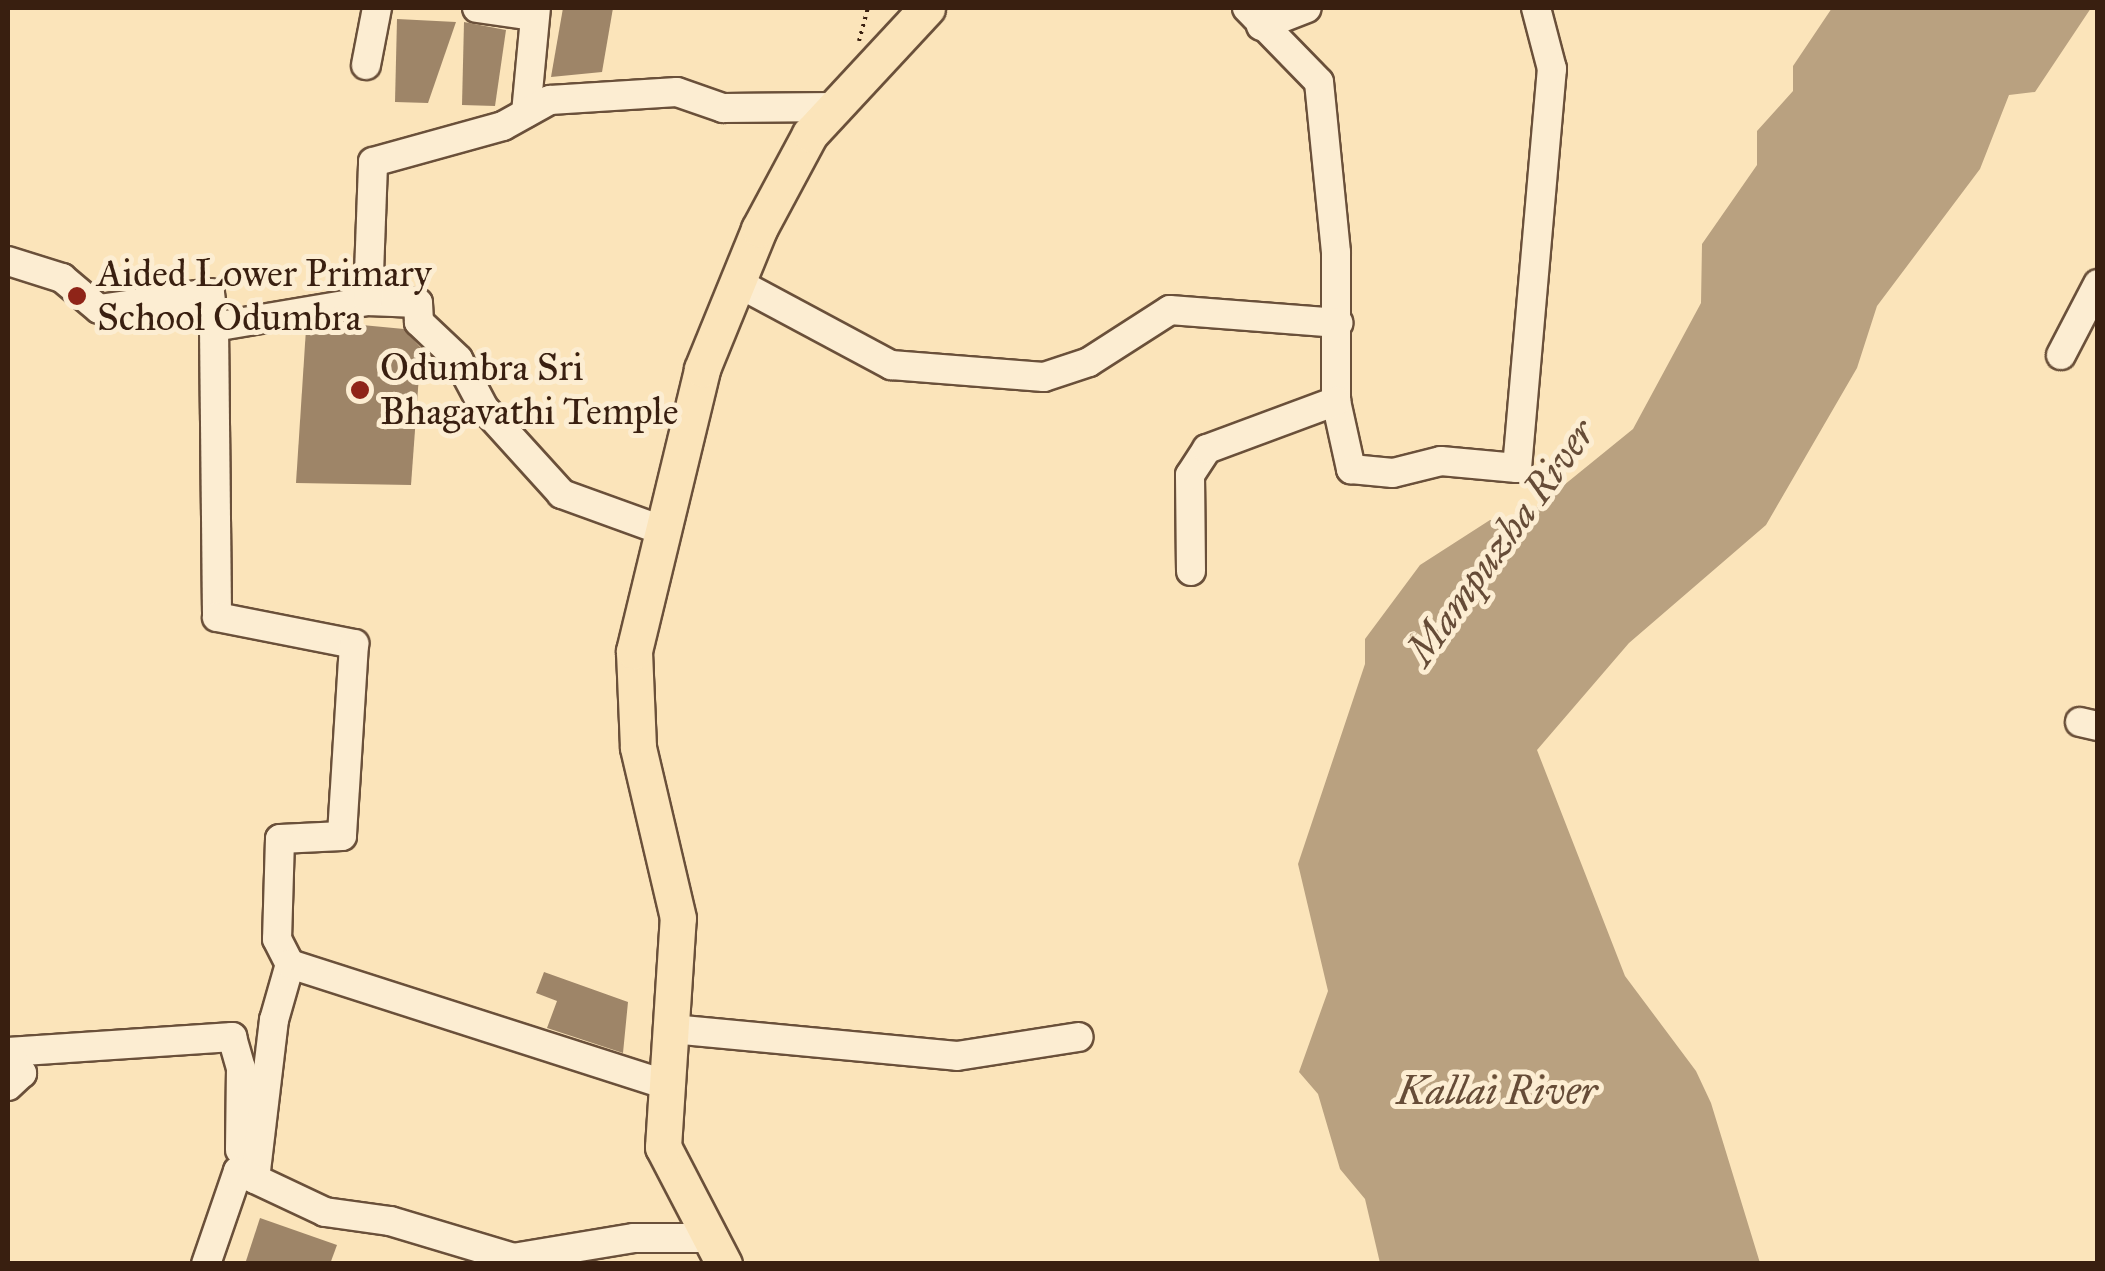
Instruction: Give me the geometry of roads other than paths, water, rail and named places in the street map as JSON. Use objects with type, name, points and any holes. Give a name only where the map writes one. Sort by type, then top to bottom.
[{"type":"main road","points":[[719,1251],[663,1147],[678,918],[638,747],[634,651],[702,369],[736,282],[810,134],[927,8]]},
{"type":"street","points":[[366,65],[377,8]]},
{"type":"street","points":[[477,8],[535,12],[526,114]]},
{"type":"street","points":[[1254,17],[1306,8]]},
{"type":"street","points":[[1254,17],[1319,82],[1339,323],[1336,401],[1351,469],[1392,472],[1441,461],[1517,468],[1552,69],[1536,8]]},
{"type":"street","points":[[368,302],[373,162],[420,154],[526,114],[550,100],[676,92],[724,108],[835,107]]},
{"type":"street","points":[[8,262],[62,278],[99,309],[210,293],[214,327],[216,617],[354,644],[342,836],[280,839],[276,939],[290,964],[669,1086]]},
{"type":"street","points":[[736,282],[891,364],[1044,377],[1090,362],[1170,310],[1339,323]]},
{"type":"street","points":[[2061,354],[2098,284]]},
{"type":"street","points":[[214,327],[368,302],[418,303],[419,322],[458,358],[484,408],[562,494],[664,530]]},
{"type":"street","points":[[1191,571],[1190,476],[1207,449],[1336,401]]},
{"type":"street","points":[[206,1264],[247,1175],[274,1020],[290,964]]},
{"type":"street","points":[[672,1028],[957,1056],[1078,1037]]},
{"type":"street","points":[[8,1053],[232,1037],[247,1175]]},
{"type":"street","points":[[8,1053],[22,1073],[8,1086]]},
{"type":"street","points":[[247,1175],[325,1212],[390,1220],[513,1258],[634,1238],[719,1251]]},
{"type":"water","name":"Kallai River","points":[[1832,8],[2091,8],[2035,92],[2009,95],[1980,169],[1877,306],[1857,368],[1766,525],[1629,643],[1537,750],[1625,976],[1696,1071],[1711,1103],[1760,1263],[1380,1263],[1365,1199],[1340,1169],[1318,1094],[1299,1072],[1328,991],[1298,864],[1365,664],[1365,639],[1420,565],[1490,520],[1521,520],[1633,429],[1701,303],[1702,244],[1757,165],[1757,131],[1793,91],[1793,66]]},
{"type":"place","name":"Aided Lower Primary School Odumbra","points":[[77,296]]},
{"type":"place","name":"Odumbra Sri Bhagavathi Temple","points":[[360,390]]},
{"type":"water label","name":"Mampuzha River","points":[[1501,542]]}]
